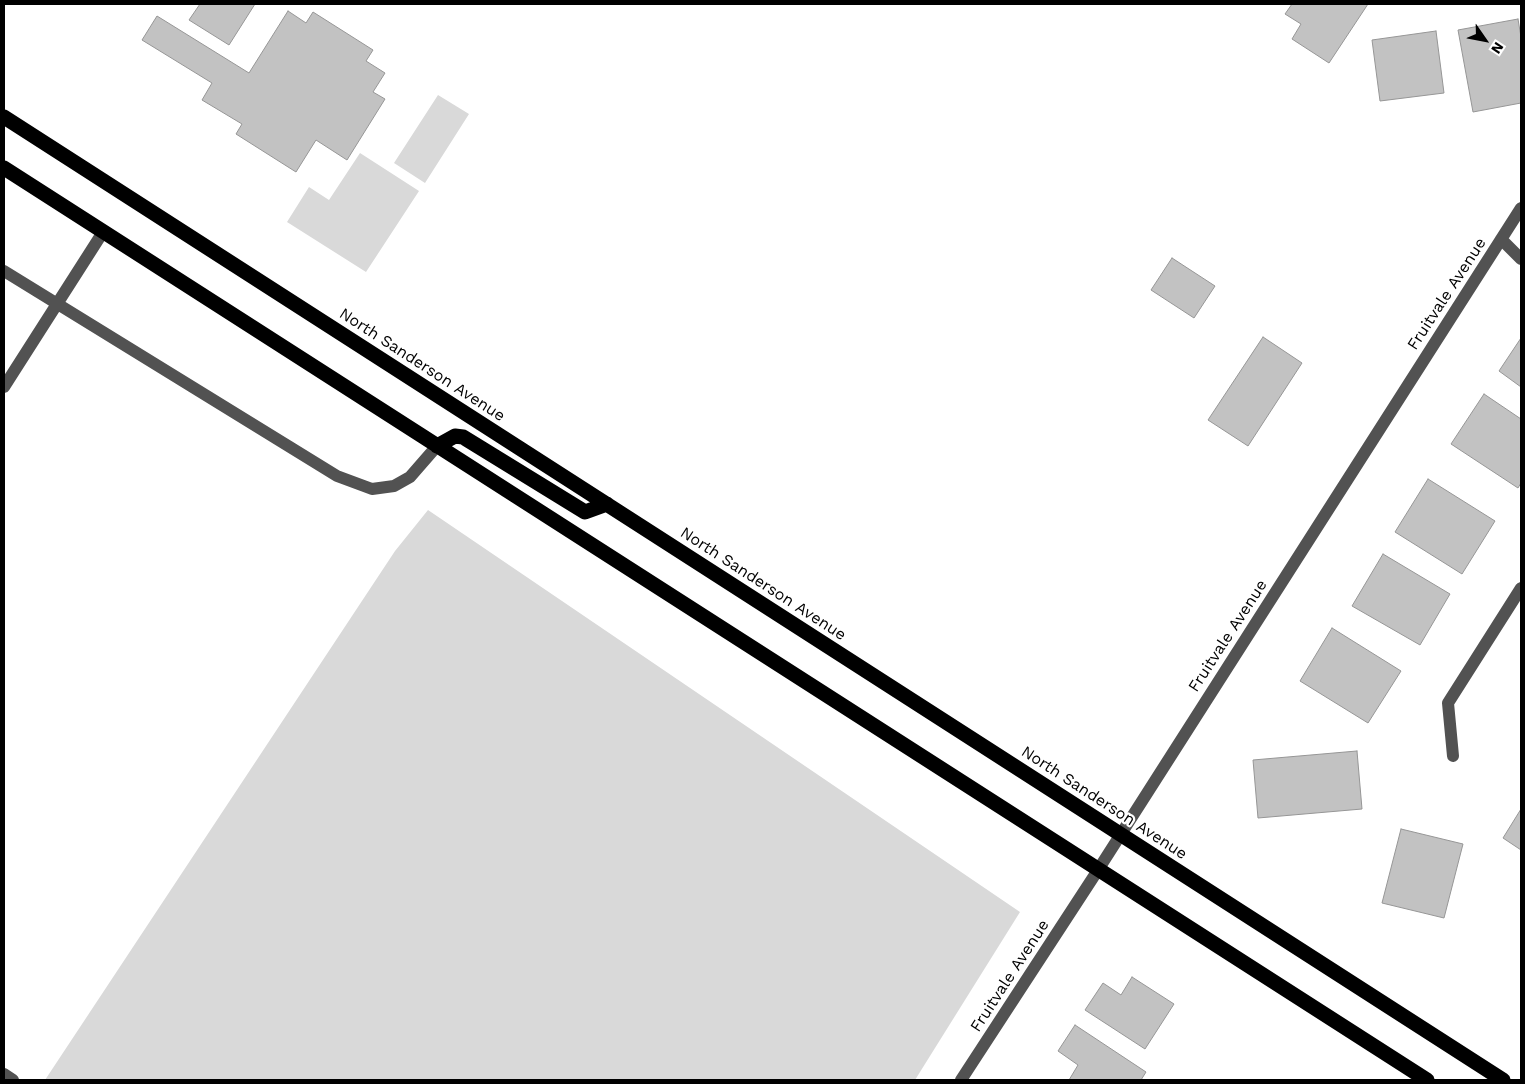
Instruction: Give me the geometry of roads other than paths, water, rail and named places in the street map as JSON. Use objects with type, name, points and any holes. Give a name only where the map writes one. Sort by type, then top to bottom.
[{"type":"highway","name":"North Sanderson Avenue","points":[[4,117],[1503,1080]]},
{"type":"highway","points":[[4,168],[1427,1080]]},
{"type":"highway","points":[[438,446],[456,436],[463,437],[585,512],[607,504]]},
{"type":"street","name":"Fruitvale Avenue","points":[[961,1080],[1098,870],[1521,208]]},
{"type":"street","points":[[4,386],[104,232]]},
{"type":"street","points":[[1501,239],[1521,246]]},
{"type":"street","points":[[1501,239],[1521,259]]},
{"type":"street","points":[[4,271],[338,476],[372,489],[394,486],[410,477],[438,446]]},
{"type":"street","points":[[1453,756],[1448,703],[1517,606],[1521,588]]},
{"type":"street","points":[[4,1074],[13,1080]]}]
